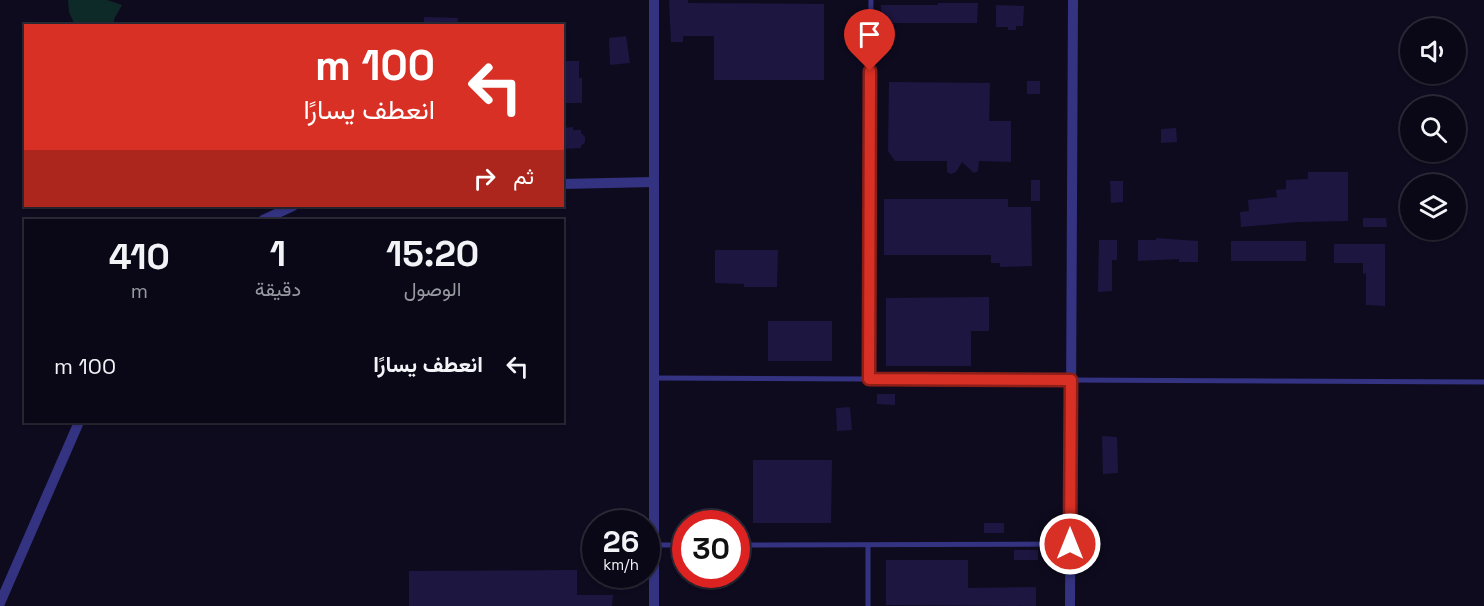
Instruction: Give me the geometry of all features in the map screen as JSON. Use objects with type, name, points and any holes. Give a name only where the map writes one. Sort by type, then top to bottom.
[{"type":"street","points":[[654,0],[655,510]]},
{"type":"street","points":[[1070,606],[1073,0]]},
{"type":"street","points":[[564,184],[654,182]]},
{"type":"street","points":[[264,219],[291,207]]},
{"type":"street","points":[[0,603],[79,423]]},
{"type":"street","points":[[654,588],[654,606]]},
{"type":"lane","points":[[869,379],[868,188],[871,0]]},
{"type":"lane","points":[[654,378],[1484,382]]},
{"type":"lane","points":[[750,545],[1070,544]]},
{"type":"lane","points":[[868,546],[868,606]]},
{"type":"green space","points":[[68,0],[107,0],[122,5],[114,19],[114,24],[75,24],[69,12]]},
{"type":"building","points":[[669,0],[688,0],[688,3],[824,4],[824,80],[714,80],[714,36],[683,36],[683,42],[671,42]]},
{"type":"building","points":[[938,3],[978,3],[977,23],[881,23],[881,5],[938,5]]},
{"type":"building","points":[[996,5],[1024,6],[1023,26],[1016,26],[1016,30],[996,27]]},
{"type":"building","points":[[424,17],[458,18],[457,24],[424,24]]},
{"type":"building","points":[[626,36],[630,63],[610,65],[609,38]]},
{"type":"building","points":[[564,61],[579,61],[582,103],[564,103]]},
{"type":"building","points":[[1027,81],[1040,81],[1040,94],[1027,94]]},
{"type":"building","points":[[889,82],[990,83],[989,121],[1011,121],[1011,162],[979,161],[978,171],[974,173],[962,162],[956,172],[951,174],[947,172],[947,161],[895,161],[888,151]]},
{"type":"building","points":[[573,127],[573,130],[581,130],[585,142],[581,148],[564,149],[564,128]]},
{"type":"building","points":[[1176,128],[1177,142],[1161,143],[1161,129]]},
{"type":"building","points":[[1308,172],[1348,172],[1348,221],[1297,222],[1241,227],[1240,212],[1249,211],[1248,200],[1277,197],[1276,190],[1286,189],[1286,180],[1308,179]]},
{"type":"building","points":[[1031,180],[1040,180],[1040,201],[1031,201]]},
{"type":"building","points":[[1110,181],[1123,181],[1123,202],[1111,203]]},
{"type":"building","points":[[884,199],[1008,199],[1008,207],[1031,207],[1032,266],[1000,267],[1000,263],[991,263],[991,255],[884,255]]},
{"type":"building","points":[[1363,218],[1386,218],[1387,227],[1363,227]]},
{"type":"building","points":[[1156,238],[1198,241],[1198,262],[1179,262],[1179,259],[1138,261],[1138,240],[1156,240]]},
{"type":"building","points":[[1099,240],[1117,240],[1117,260],[1112,260],[1112,291],[1098,292]]},
{"type":"building","points":[[1231,241],[1306,241],[1306,261],[1231,261]]},
{"type":"building","points":[[1334,244],[1385,244],[1385,306],[1366,305],[1366,273],[1363,274],[1363,263],[1334,263]]},
{"type":"building","points":[[715,250],[778,250],[777,287],[744,287],[744,284],[715,283]]},
{"type":"building","points":[[989,297],[989,331],[971,331],[971,366],[886,366],[886,298]]},
{"type":"building","points":[[768,321],[832,321],[832,361],[768,361]]},
{"type":"building","points":[[877,394],[895,394],[895,405],[877,404]]},
{"type":"building","points":[[850,407],[852,430],[837,431],[836,408]]},
{"type":"building","points":[[1102,436],[1117,437],[1118,473],[1103,474]]},
{"type":"building","points":[[753,460],[832,460],[831,523],[753,523]]},
{"type":"building","points":[[984,523],[1004,523],[1004,533],[984,533]]},
{"type":"building","points":[[1014,550],[1038,550],[1038,560],[1014,560]]},
{"type":"building","points":[[886,560],[968,560],[968,588],[1036,587],[1036,606],[886,605]]},
{"type":"building","points":[[577,570],[577,595],[613,595],[612,606],[409,606],[409,571]]},
{"type":"route","points":[[870,71],[869,379],[1071,380],[1070,544]]}]
